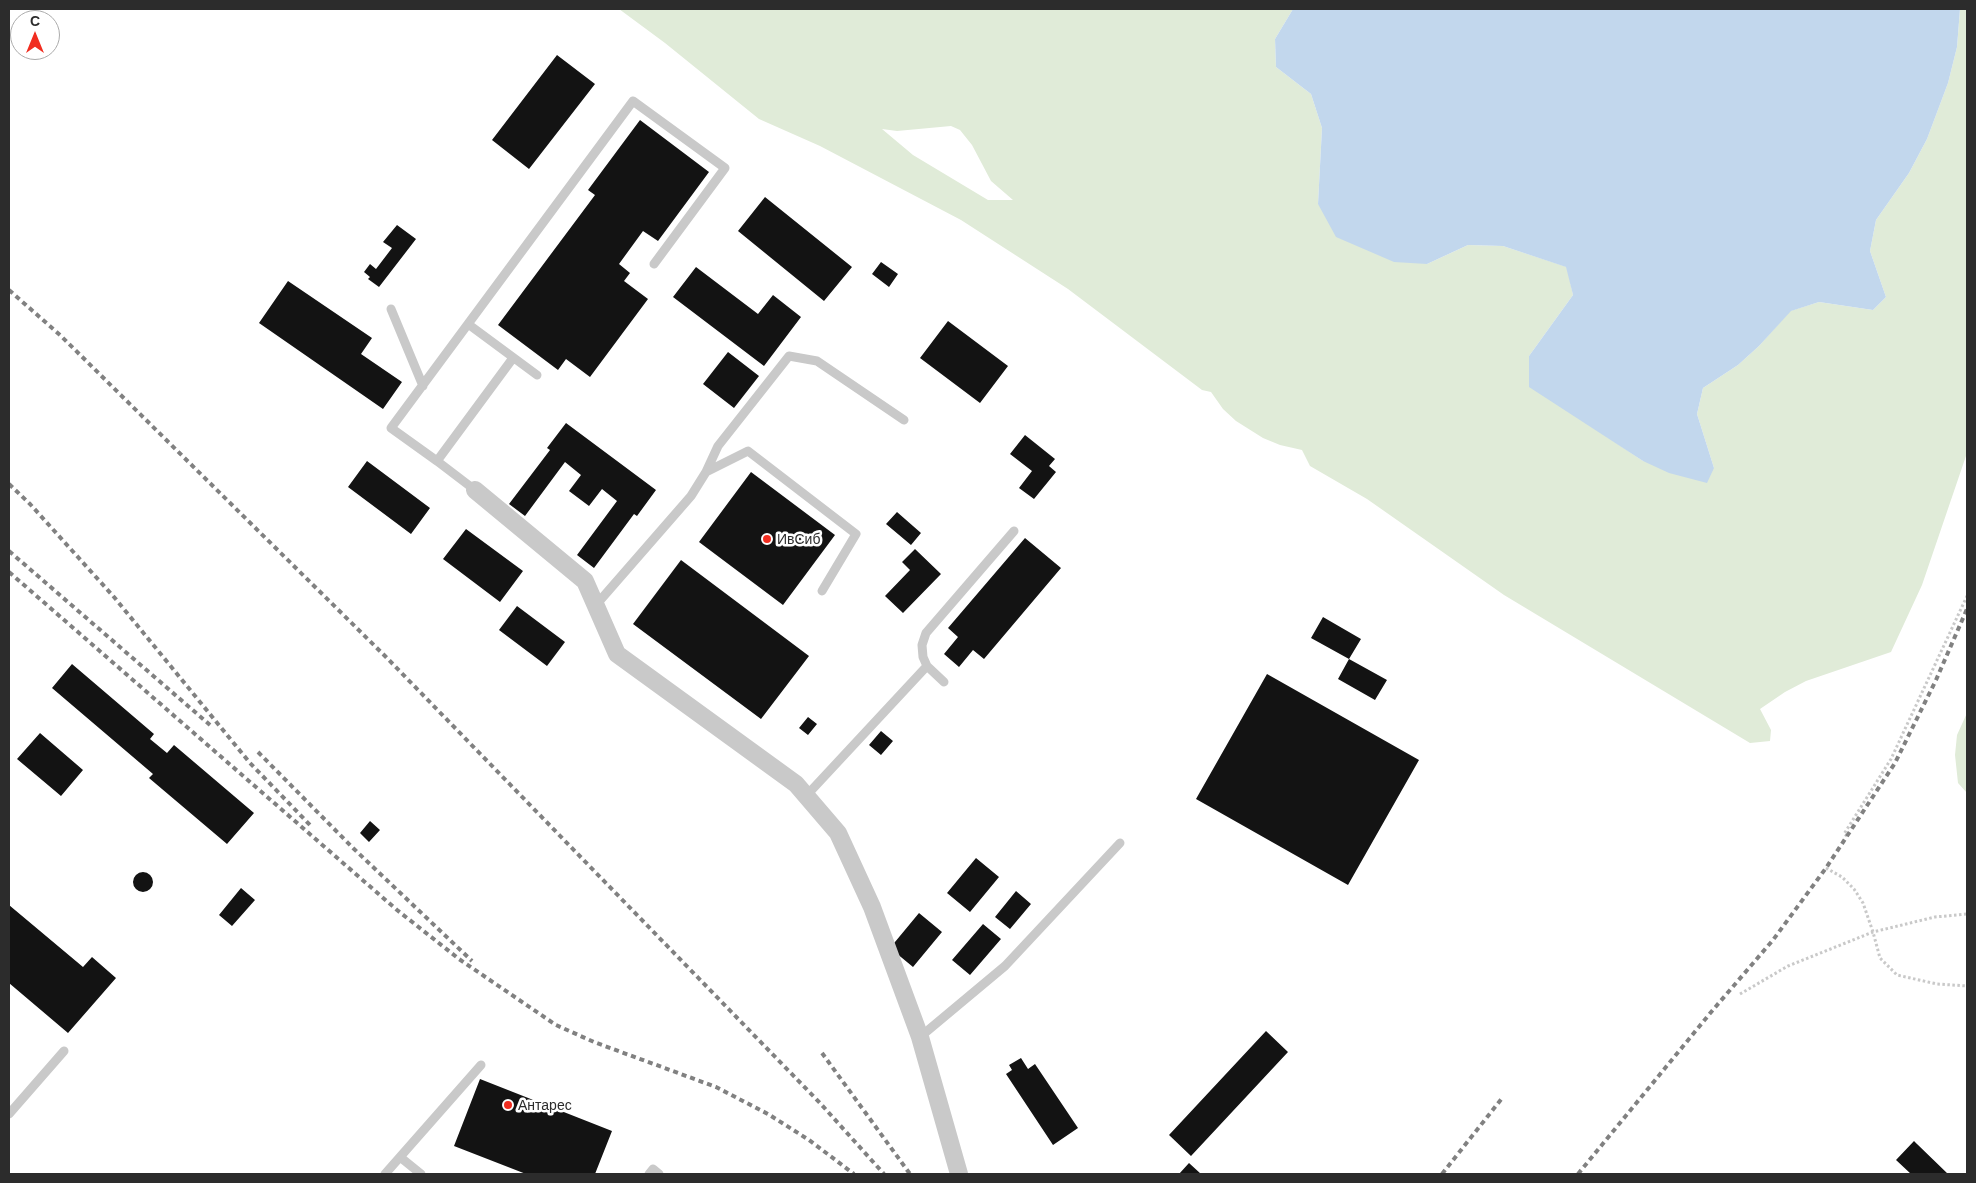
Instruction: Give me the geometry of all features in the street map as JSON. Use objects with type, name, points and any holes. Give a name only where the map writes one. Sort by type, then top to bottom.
[{"type":"street","points":[[475,490],[585,581],[617,654],[773,765],[807,795],[838,833],[872,907],[920,1037],[959,1174]]},
{"type":"lane","points":[[475,490],[391,428],[633,101],[724,168],[654,264]]},
{"type":"lane","points":[[391,309],[423,386]]},
{"type":"lane","points":[[468,324],[538,375]]},
{"type":"lane","points":[[596,605],[691,496],[706,472],[718,446],[789,356],[817,361],[904,420]]},
{"type":"lane","points":[[437,461],[514,358]]},
{"type":"lane","points":[[706,472],[748,451],[856,534],[822,591]]},
{"type":"lane","points":[[944,682],[927,666],[923,657],[922,645],[926,633],[1014,531]]},
{"type":"lane","points":[[807,795],[927,666]]},
{"type":"lane","points":[[920,1037],[1005,966],[1120,843]]},
{"type":"lane","points":[[9,1114],[64,1051]]},
{"type":"lane","points":[[385,1174],[481,1065]]},
{"type":"lane","points":[[400,1157],[421,1174]]},
{"type":"lane","points":[[649,1174],[653,1169],[659,1174]]},
{"type":"path","points":[[1847,836],[1844,834],[1891,759],[1967,596]]},
{"type":"path","points":[[1826,868],[1842,877],[1854,889],[1863,903],[1880,958],[1897,975],[1937,984],[1967,986]]},
{"type":"path","points":[[1740,994],[1788,966],[1873,932],[1919,920],[1967,914]]},
{"type":"green space","points":[[619,9],[1293,9],[1275,39],[1276,67],[1311,94],[1322,128],[1318,204],[1427,264],[1468,245],[1503,246],[1567,267],[1573,295],[1529,356],[1576,416],[1643,461],[1714,468],[1697,414],[1703,388],[1738,365],[1759,346],[1790,311],[1819,302],[1873,310],[1886,297],[1870,251],[1876,220],[1909,173],[1927,139],[1948,83],[1957,47],[1960,9],[1967,9],[1967,453],[1922,585],[1891,652],[1806,681],[1785,692],[1760,709],[1771,730],[1770,741],[1750,743],[1504,595],[1367,499],[1310,466],[1302,450],[1280,445],[1263,438],[1236,421],[1223,409],[1211,392],[1202,390],[1068,289],[961,220],[820,146],[759,119],[665,43]],"holes":[[[951,126],[960,130],[972,145],[991,181],[1013,200],[988,200],[913,155],[882,129],[897,131]]]},
{"type":"green space","points":[[1967,713],[1967,793],[1958,783],[1955,755],[1957,735]]},
{"type":"water","points":[[1293,9],[1960,9],[1957,47],[1948,83],[1927,139],[1909,173],[1876,220],[1870,251],[1886,297],[1873,310],[1819,302],[1791,311],[1759,346],[1738,365],[1703,388],[1697,414],[1714,468],[1707,483],[1669,473],[1643,461],[1529,387],[1529,356],[1573,295],[1566,267],[1503,246],[1468,245],[1427,264],[1394,262],[1336,237],[1318,204],[1322,128],[1311,94],[1276,67],[1275,39]]},
{"type":"building","points":[[557,55],[595,84],[529,169],[492,140]]},
{"type":"building","points":[[640,120],[709,172],[658,241],[643,231],[619,264],[630,273],[624,281],[648,299],[590,377],[566,359],[558,370],[498,325],[595,195],[588,190]]},
{"type":"building","points":[[765,197],[852,267],[824,301],[738,231]]},
{"type":"building","points":[[397,225],[416,239],[379,287],[368,279],[370,277],[364,272],[370,264],[376,269],[392,248],[383,242]]},
{"type":"building","points":[[881,262],[898,274],[889,287],[872,274]]},
{"type":"building","points":[[696,267],[758,314],[773,295],[801,317],[764,366],[673,297]]},
{"type":"building","points":[[288,281],[372,338],[361,354],[402,382],[383,409],[259,323]]},
{"type":"building","points":[[948,321],[1008,366],[980,403],[920,358]]},
{"type":"building","points":[[728,352],[759,376],[734,408],[703,384]]},
{"type":"building","points":[[566,423],[656,490],[637,516],[634,514],[594,568],[577,555],[617,501],[602,489],[589,506],[569,491],[581,475],[565,462],[525,516],[509,504],[550,450],[547,448]]},
{"type":"building","points":[[1025,435],[1055,459],[1049,466],[1056,472],[1034,499],[1019,488],[1032,471],[1010,454]]},
{"type":"building","points":[[367,461],[430,508],[411,534],[348,487]]},
{"type":"building","points":[[751,472],[835,535],[783,605],[699,542]]},
{"type":"building","points":[[897,512],[921,533],[911,545],[886,524]]},
{"type":"building","points":[[466,529],[523,571],[500,602],[443,559]]},
{"type":"building","points":[[1025,538],[1061,568],[984,659],[973,650],[959,667],[944,654],[958,637],[948,628]]},
{"type":"building","points":[[915,549],[941,574],[903,613],[885,596],[910,570],[902,562]]},
{"type":"building","points":[[681,560],[809,656],[761,719],[633,624]]},
{"type":"building","points":[[517,606],[565,642],[547,666],[499,630]]},
{"type":"building","points":[[1323,617],[1361,639],[1349,659],[1311,638]]},
{"type":"building","points":[[1349,659],[1387,680],[1375,700],[1338,679]]},
{"type":"building","points":[[72,664],[154,734],[150,739],[167,753],[174,745],[254,813],[227,844],[149,778],[153,774],[52,688]]},
{"type":"building","points":[[1267,674],[1419,760],[1348,885],[1196,799]]},
{"type":"building","points":[[808,717],[817,724],[808,735],[799,728]]},
{"type":"building","points":[[881,731],[893,741],[881,755],[869,745]]},
{"type":"building","points":[[40,733],[83,770],[61,796],[17,759]]},
{"type":"building","points":[[370,821],[380,830],[369,842],[360,833]]},
{"type":"building","points":[[976,858],[999,877],[970,912],[947,893]]},
{"type":"building","points":[[143,872],[150,875],[153,882],[150,889],[143,892],[136,889],[133,882],[136,875]]},
{"type":"building","points":[[241,888],[255,900],[232,926],[219,915]]},
{"type":"building","points":[[1016,891],[1031,904],[1010,929],[995,917]]},
{"type":"building","points":[[9,905],[83,967],[92,957],[116,978],[68,1033],[9,983]]},
{"type":"building","points":[[919,913],[942,932],[913,967],[890,948]]},
{"type":"building","points":[[983,924],[1001,939],[970,975],[952,960]]},
{"type":"building","points":[[1266,1031],[1288,1052],[1191,1156],[1169,1135]]},
{"type":"building","points":[[1021,1058],[1028,1069],[1035,1064],[1078,1128],[1053,1145],[1006,1074],[1012,1070],[1009,1065]]},
{"type":"building","name":"Антарес","points":[[480,1079],[612,1131],[595,1174],[526,1174],[454,1146]]},
{"type":"building","points":[[1914,1141],[1948,1174],[1911,1174],[1896,1160]]},
{"type":"building","points":[[1189,1163],[1201,1174],[1179,1174]]},
{"type":"railway","points":[[9,290],[60,335],[386,657],[820,1103],[884,1174]]},
{"type":"railway","points":[[9,484],[30,504],[114,597],[250,763],[310,825]]},
{"type":"railway","points":[[9,551],[210,725]]},
{"type":"railway","points":[[9,572],[397,910],[459,959],[556,1025],[594,1042],[716,1087],[768,1114],[809,1140],[854,1174]]},
{"type":"railway","points":[[1578,1174],[1773,940],[1826,868],[1895,763],[1936,680],[1967,609]]},
{"type":"railway","points":[[258,752],[353,848],[472,961]]},
{"type":"railway","points":[[822,1053],[910,1174]]},
{"type":"railway","points":[[1442,1174],[1503,1097]]},
{"type":"place","name":"ИвСиб","points":[[767,539]]},
{"type":"place","name":"Антарес","points":[[508,1105]]}]
